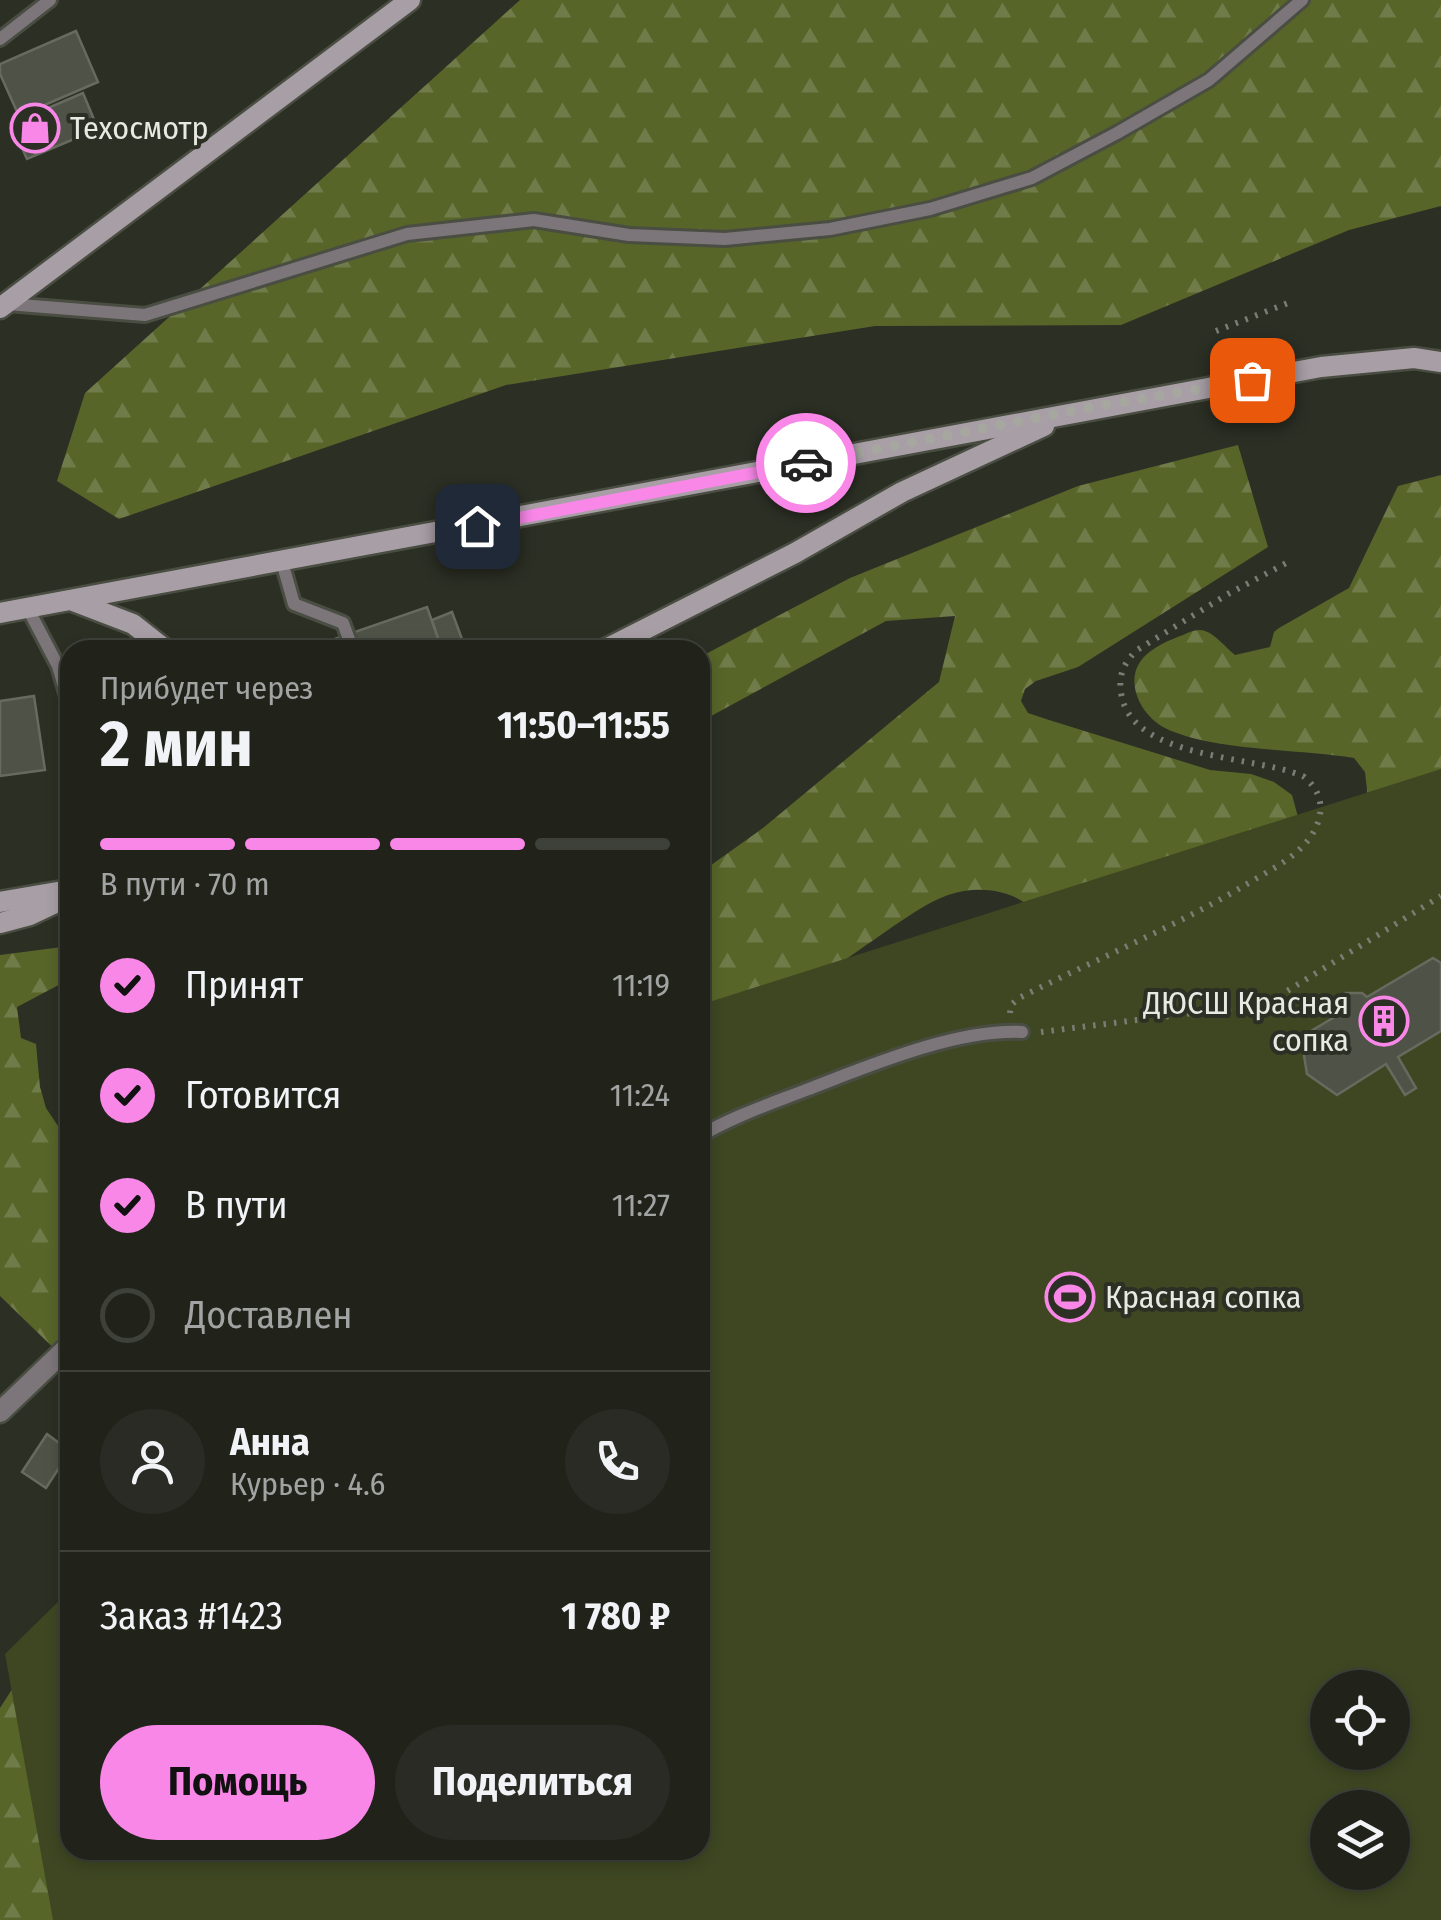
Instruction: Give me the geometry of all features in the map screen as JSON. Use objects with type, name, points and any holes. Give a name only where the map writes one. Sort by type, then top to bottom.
[{"type":"street","points":[[3,306],[410,0]]},
{"type":"street","points":[[0,613],[1082,409],[1321,368],[1414,358],[1441,362]]},
{"type":"street","points":[[624,640],[795,553],[902,492],[1082,409]]},
{"type":"street","points":[[71,601],[134,624],[154,640]]},
{"type":"street","points":[[0,902],[60,894]]},
{"type":"street","points":[[0,922],[30,915],[60,898]]},
{"type":"street","points":[[0,1412],[60,1355]]},
{"type":"lane","points":[[0,39],[50,0]]},
{"type":"lane","points":[[3,306],[145,315],[407,234],[534,220],[628,235],[725,239],[830,228],[930,209],[1032,178],[1118,134],[1210,80],[1302,0]]},
{"type":"lane","points":[[282,562],[294,604],[343,623],[349,640]]},
{"type":"lane","points":[[27,608],[60,673]]},
{"type":"lane","points":[[710,1131],[879,1062],[982,1034],[1022,1032]]},
{"type":"path","points":[[1216,332],[1288,302]]},
{"type":"path","points":[[1292,560],[1228,594],[1134,653],[1123,668],[1120,686],[1132,720],[1158,738],[1303,776],[1322,802],[1317,826],[1291,857],[1150,937],[1016,1000],[1010,1017],[1022,1032],[1266,1004],[1441,896]]},
{"type":"green space","points":[[520,0],[1441,0],[1441,206],[1349,230],[1121,325],[875,326],[506,385],[119,519],[57,481],[85,393]]},
{"type":"green space","points":[[1238,445],[1268,547],[1078,667],[1036,681],[1025,689],[1021,701],[1028,713],[1210,770],[1251,774],[1274,782],[1292,795],[1298,817],[1029,906],[1011,895],[990,890],[948,895],[916,912],[710,1048],[710,866],[763,828],[939,682],[955,616],[886,621],[710,717],[710,652],[850,578],[1078,486]]},
{"type":"green space","points":[[1441,475],[1441,860],[1368,799],[1365,772],[1354,758],[1184,736],[1156,722],[1142,707],[1135,677],[1137,667],[1152,650],[1194,631],[1209,633],[1235,655],[1270,647],[1279,628],[1349,588],[1398,486]]},
{"type":"green space","name":"Красная сопка","points":[[1441,769],[1441,1920],[53,1920],[5,1654],[60,1600],[60,1860],[710,1860],[710,1002]]},
{"type":"green space","points":[[60,947],[60,984],[17,1007],[21,1038],[36,1044],[40,1087],[46,1108],[60,1129],[60,1354],[0,1296],[0,955]]},
{"type":"green space","points":[[53,1626],[60,1718],[60,1860],[94,1860],[238,1920],[0,1920],[0,1708]]},
{"type":"building","points":[[76,31],[98,82],[19,116],[0,74],[0,64]]},
{"type":"building","points":[[83,93],[98,129],[27,159],[11,124]]},
{"type":"building","points":[[427,607],[439,640],[332,640]]},
{"type":"building","points":[[452,612],[462,640],[439,640],[432,620]]},
{"type":"building","points":[[34,696],[45,770],[0,776],[0,701]]},
{"type":"building","name":"ДЮСШ Красная сопка","points":[[1433,958],[1441,963],[1441,1031],[1398,1057],[1416,1088],[1405,1095],[1386,1064],[1337,1095],[1307,1074],[1301,1037],[1343,1012],[1340,1006],[1346,993],[1367,997]]},
{"type":"building","points":[[47,1434],[60,1444],[60,1466],[46,1488],[22,1472]]},
{"type":"way so far","points":[[806,463],[1252,380]]},
{"type":"place","name":"Техосмотр","points":[[35,128]]},
{"type":"place","name":"ДЮСШ Красная сопка","points":[[1384,1021]]},
{"type":"place","name":"Красная сопка","points":[[1070,1297]]},
{"type":"route","points":[[477,526],[806,463]]}]
